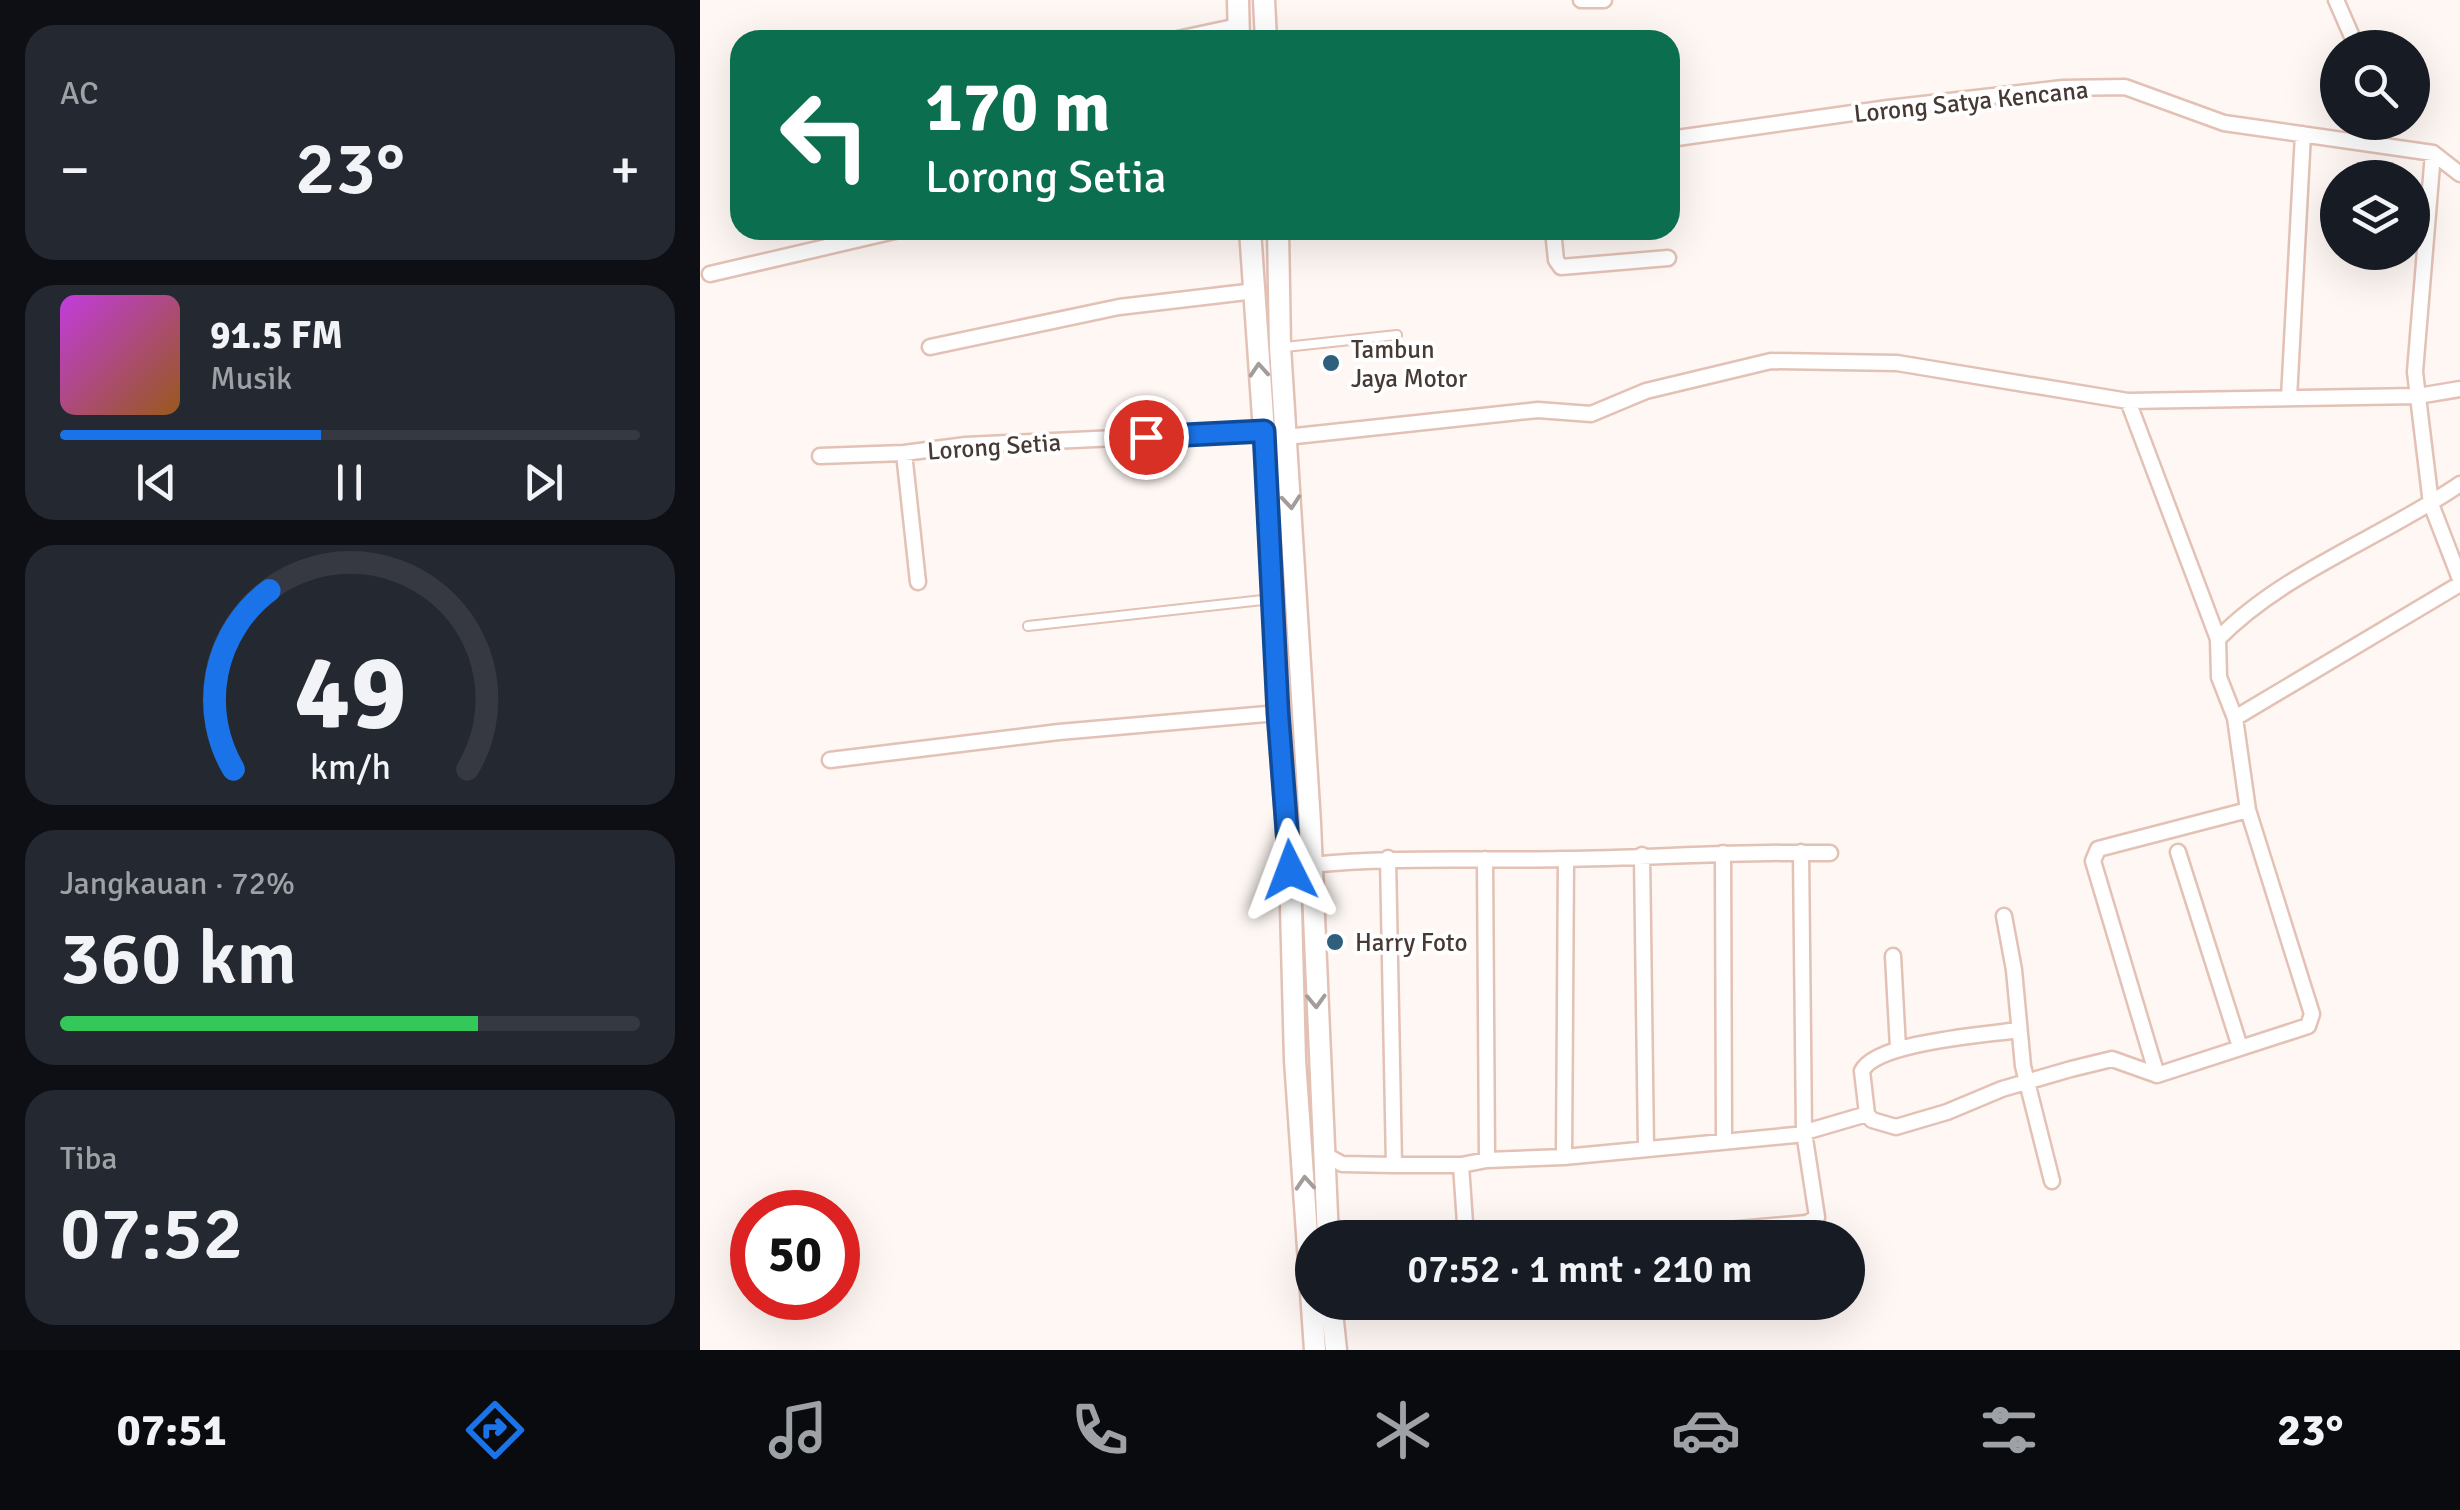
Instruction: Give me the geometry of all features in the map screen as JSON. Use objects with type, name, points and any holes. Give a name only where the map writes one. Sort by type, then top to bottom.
[{"type":"main road","points":[[1238,0],[1239,30]]},
{"type":"main road","points":[[1264,0],[1266,30]]},
{"type":"main road","points":[[1251,240],[1286,797],[1295,1060],[1315,1350]]},
{"type":"main road","points":[[1278,240],[1280,348],[1312,866],[1327,1220]]},
{"type":"main road","points":[[1293,948],[1315,946]]},
{"type":"main road","points":[[1333,1320],[1336,1350]]},
{"type":"street","points":[[1581,0],[1604,0]]},
{"type":"street","points":[[2336,0],[2348,30]]},
{"type":"street","name":"Lorong Satya Kencana","points":[[1680,138],[1927,103],[2063,88],[2126,87],[2224,123],[2433,153]]},
{"type":"street","points":[[2289,398],[2303,134]]},
{"type":"street","points":[[2433,153],[2460,174]]},
{"type":"street","points":[[2235,718],[2460,581],[2431,504],[2415,372],[2433,153]]},
{"type":"street","points":[[710,274],[855,240]]},
{"type":"street","points":[[1554,240],[1556,260],[1561,267],[1668,258]]},
{"type":"street","points":[[930,347],[1119,307],[1255,291]]},
{"type":"street","points":[[1286,437],[1538,410],[1591,414],[1646,391],[1771,361],[1897,363],[2128,401],[2418,396],[2460,388]]},
{"type":"street","points":[[2018,1030],[1898,1048],[1870,1059],[1864,1066],[1867,1114],[1872,1120],[1896,1127],[1920,1122],[2002,1089],[2112,1060],[2157,1075],[2308,1026],[2312,1014],[2248,810],[2235,718],[2219,677],[2218,639],[2128,401]]},
{"type":"street","name":"Lorong Setia","points":[[820,456],[1264,431]]},
{"type":"street","name":"Lorong Setia","points":[[904,453],[918,582]]},
{"type":"street","points":[[2218,639],[2236,620],[2273,594],[2460,484]]},
{"type":"street","points":[[830,760],[1059,732],[1278,713]]},
{"type":"street","points":[[2157,1075],[2093,861],[2098,849],[2248,810]]},
{"type":"street","points":[[1801,852],[1804,1132],[1816,1220]]},
{"type":"street","points":[[2178,852],[2240,1048]]},
{"type":"street","points":[[1723,853],[1724,1140]]},
{"type":"street","points":[[1312,866],[1388,858],[1485,860],[1830,853]]},
{"type":"street","points":[[1642,855],[1646,1149]]},
{"type":"street","points":[[1388,858],[1394,1165]]},
{"type":"street","points":[[1564,1157],[1566,859]]},
{"type":"street","points":[[1485,860],[1487,1160]]},
{"type":"street","points":[[2004,916],[2027,1083],[2052,1181]]},
{"type":"street","points":[[1893,956],[1898,1048]]},
{"type":"street","points":[[1324,1154],[1342,1164],[1460,1165],[1795,1136],[1867,1114]]},
{"type":"street","points":[[1460,1165],[1465,1220]]},
{"type":"lane","points":[[1280,348],[1398,335]]},
{"type":"lane","points":[[1028,626],[1272,599]]},
{"type":"place","name":"Tambun Jaya Motor","points":[[1331,363]]},
{"type":"place","name":"Harry Foto","points":[[1335,942]]},
{"type":"route","points":[[1146,437],[1264,431],[1290,870]]}]
